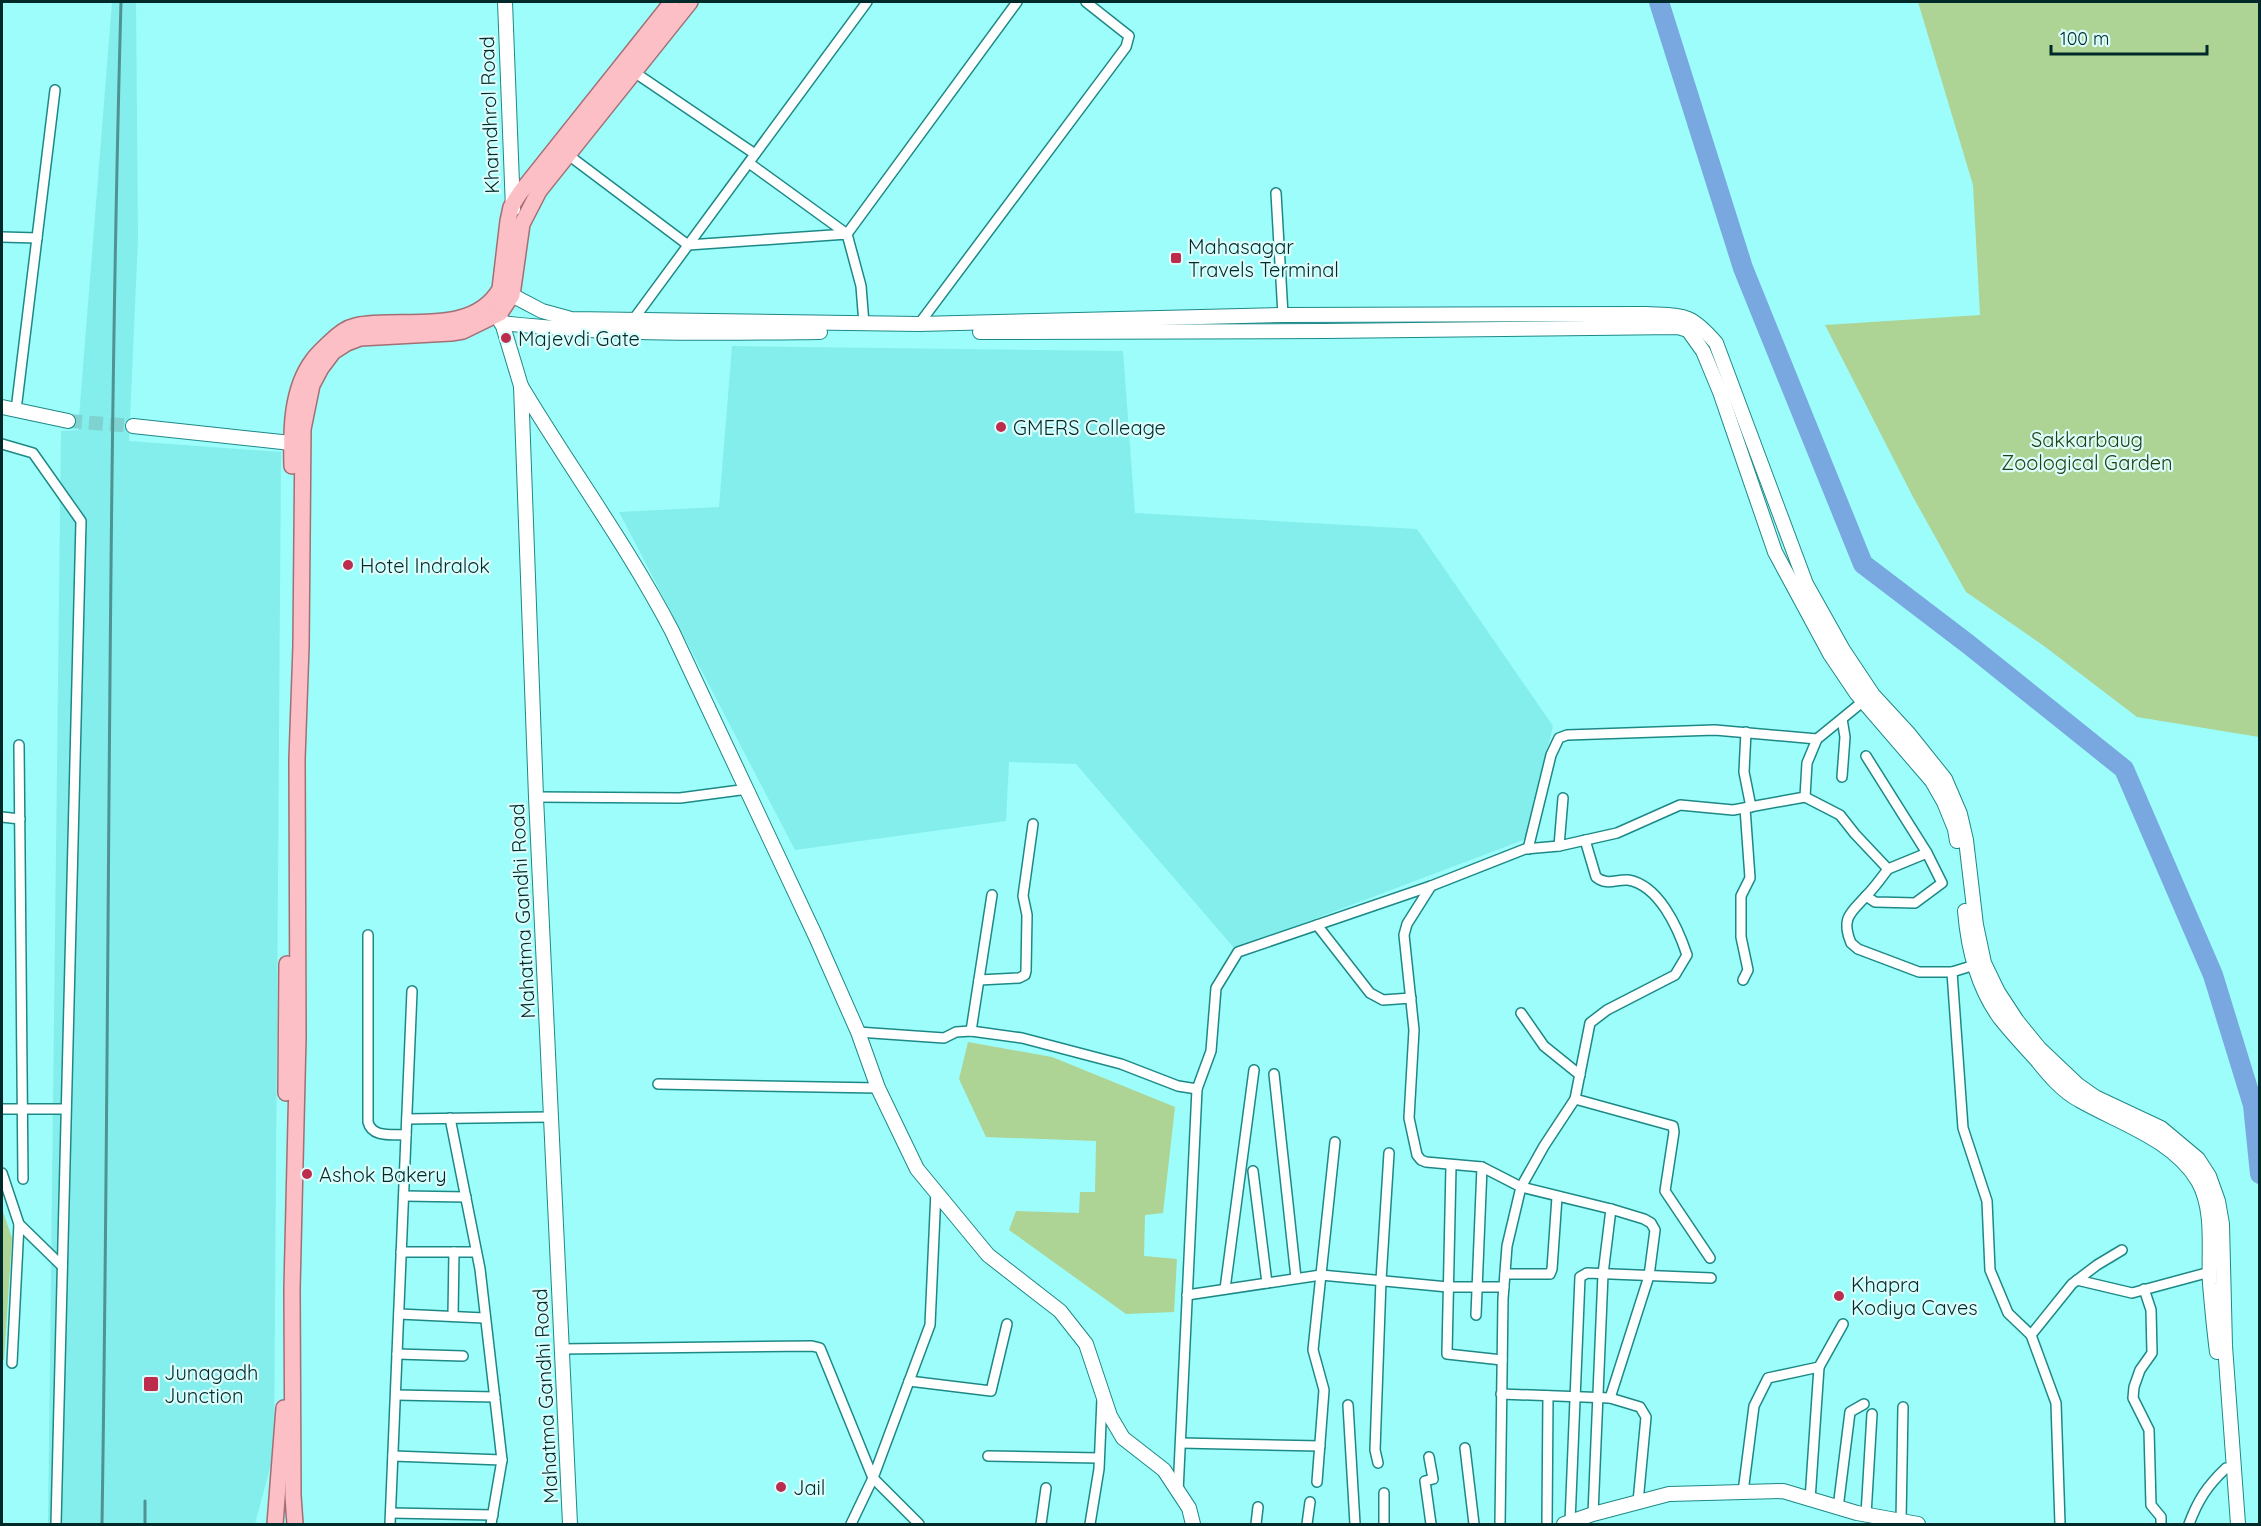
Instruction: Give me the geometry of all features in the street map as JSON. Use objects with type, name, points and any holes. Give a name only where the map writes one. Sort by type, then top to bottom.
[{"type":"main road","name":"Khamdhrol Road","points":[[505,2],[511,207],[522,224]]},
{"type":"main road","points":[[502,304],[511,207],[671,6],[690,2]]},
{"type":"main road","points":[[296,1524],[293,1496],[292,1289],[298,1037],[297,759],[303,429],[312,385],[333,352],[347,343],[360,338],[463,331],[502,304],[522,224],[539,191],[634,72],[671,6]]},
{"type":"main road","points":[[502,304],[564,330],[714,334],[1678,327],[1688,330],[1703,351],[1724,402],[1775,552],[1830,654],[1868,698],[1909,734],[1945,779],[1960,814],[1966,840],[1980,964],[1992,1004],[2000,1017],[2052,1078],[2075,1099],[2157,1140],[2175,1152],[2199,1182],[2207,1209],[2210,1272],[2232,1524]]},
{"type":"main road","points":[[275,1524],[286,1377],[285,1161],[293,498],[291,443],[297,395],[304,375],[313,359],[335,337],[353,326],[375,323],[436,323],[463,317],[486,306],[502,304],[571,319],[864,324],[1283,315],[1646,314],[1682,316],[1692,319],[1701,326],[1716,344],[1806,584],[1868,698]]},
{"type":"main road","name":"Mahatma Gandhi Road","points":[[502,304],[521,386],[536,797],[570,1524]]},
{"type":"main road","points":[[521,386],[649,587],[748,789],[858,1032],[878,1088],[917,1169],[988,1255],[1060,1311],[1086,1344],[1110,1416],[1123,1438],[1164,1470],[1189,1508],[1193,1524]]},
{"type":"main road","points":[[2,407],[68,421]]},
{"type":"main road","points":[[133,426],[291,443]]},
{"type":"main road","points":[[1980,964],[2017,1021],[2039,1048],[2070,1078],[2095,1097],[2161,1128],[2198,1159],[2209,1176],[2218,1201],[2222,1224],[2224,1346],[2238,1524]]},
{"type":"main road","points":[[1567,1523],[1668,1494],[1783,1491],[1838,1508],[1860,1518],[1918,1524]]},
{"type":"street","points":[[633,320],[867,2]]},
{"type":"street","points":[[567,154],[688,245],[847,234],[1017,2]]},
{"type":"street","points":[[919,324],[1126,47],[1129,36],[1086,2]]},
{"type":"street","points":[[634,72],[755,154]]},
{"type":"street","points":[[16,410],[55,90]]},
{"type":"street","points":[[749,163],[847,234],[861,286],[864,324]]},
{"type":"street","points":[[1276,193],[1283,315]]},
{"type":"street","points":[[2,237],[37,238]]},
{"type":"street","points":[[2,444],[33,453],[81,521],[56,1524]]},
{"type":"street","points":[[1804,797],[1807,763],[1817,738],[1868,698]]},
{"type":"street","points":[[1842,719],[1845,738],[1842,777]]},
{"type":"street","points":[[1528,849],[1551,755],[1559,738],[1567,735],[1704,730],[1817,738]]},
{"type":"street","points":[[1743,980],[1748,970],[1741,937],[1741,896],[1750,878],[1748,807],[1744,772],[1746,732]]},
{"type":"street","points":[[19,745],[23,1179]]},
{"type":"street","points":[[1866,756],[1927,853],[1942,883],[1915,903],[1875,902],[1866,896]]},
{"type":"street","points":[[536,797],[680,798],[748,789]]},
{"type":"street","points":[[1178,1492],[1197,1089],[1211,1051],[1216,988],[1238,952],[1431,886],[1528,849],[1559,846],[1617,833],[1680,805],[1733,810],[1804,797],[1840,815],[1888,869]]},
{"type":"street","points":[[1559,846],[1563,798]]},
{"type":"street","points":[[2,818],[20,819]]},
{"type":"street","points":[[979,980],[1019,978],[1025,975],[1028,915],[1023,896],[1033,824]]},
{"type":"street","points":[[1500,1524],[1504,1287],[1507,1246],[1521,1187],[1544,1146],[1575,1099],[1590,1023],[1607,1010],[1675,975],[1687,955],[1680,935],[1653,891],[1626,880],[1607,882],[1599,880],[1585,840]]},
{"type":"street","points":[[1927,853],[1888,869],[1866,896],[1852,908],[1848,917],[1851,944],[1858,949],[1919,972],[1952,972],[1980,964]]},
{"type":"street","points":[[1431,886],[1405,928],[1414,1030],[1409,1119],[1417,1155],[1426,1162],[1482,1167],[1521,1187],[1611,1209],[1651,1223],[1655,1230],[1649,1276],[1610,1398]]},
{"type":"street","points":[[971,1031],[992,895]]},
{"type":"street","points":[[1317,925],[1370,993],[1383,1000],[1411,998]]},
{"type":"street","points":[[368,935],[368,1122],[370,1129],[376,1133],[406,1135]]},
{"type":"street","points":[[1952,972],[1963,1128],[1987,1201],[1990,1270],[2008,1313],[2031,1335],[2056,1402],[2060,1524]]},
{"type":"street","points":[[390,1524],[412,991]]},
{"type":"street","points":[[1521,1013],[1544,1047],[1580,1075]]},
{"type":"street","points":[[858,1032],[944,1038],[956,1032],[971,1031],[1022,1038],[1121,1064],[1178,1086],[1197,1089]]},
{"type":"street","points":[[1225,1289],[1254,1070]]},
{"type":"street","points":[[1274,1074],[1296,1278]]},
{"type":"street","points":[[658,1084],[878,1088]]},
{"type":"street","points":[[1575,1099],[1672,1126],[1674,1131],[1665,1191],[1710,1258]]},
{"type":"street","points":[[2,1109],[65,1110]]},
{"type":"street","points":[[407,1119],[551,1117]]},
{"type":"street","points":[[391,1513],[492,1520],[502,1460],[476,1252],[450,1118]]},
{"type":"street","points":[[1317,1482],[1324,1390],[1313,1350],[1335,1142]]},
{"type":"street","points":[[1378,1463],[1375,1450],[1381,1280],[1389,1152]]},
{"type":"street","points":[[1451,1166],[1447,1354],[1502,1360]]},
{"type":"street","points":[[1476,1315],[1482,1167]]},
{"type":"street","points":[[1253,1171],[1267,1283]]},
{"type":"street","points":[[2,1173],[18,1224],[12,1363]]},
{"type":"street","points":[[851,1524],[873,1478],[930,1325],[936,1191]]},
{"type":"street","points":[[404,1196],[466,1197]]},
{"type":"street","points":[[1505,1274],[1550,1274],[1557,1197]]},
{"type":"street","points":[[1593,1514],[1603,1275],[1611,1209]]},
{"type":"street","points":[[18,1224],[62,1266]]},
{"type":"street","points":[[2031,1335],[2077,1280],[2122,1250]]},
{"type":"street","points":[[401,1252],[476,1252]]},
{"type":"street","points":[[453,1316],[454,1252]]},
{"type":"street","points":[[2077,1280],[2127,1292],[2210,1272]]},
{"type":"street","points":[[1567,1523],[1576,1397],[1580,1277],[1587,1273],[1711,1278]]},
{"type":"street","points":[[1188,1295],[1321,1275],[1448,1287],[1504,1287]]},
{"type":"street","points":[[2144,1289],[2151,1310],[2152,1353],[2140,1370],[2133,1398],[2149,1430],[2151,1505],[2161,1516],[2161,1524]]},
{"type":"street","points":[[399,1314],[484,1318]]},
{"type":"street","points":[[909,1381],[991,1391],[1007,1324]]},
{"type":"street","points":[[1810,1500],[1819,1367],[1843,1324]]},
{"type":"street","points":[[562,1349],[812,1346],[820,1348],[873,1478],[919,1524]]},
{"type":"street","points":[[397,1354],[463,1356]]},
{"type":"street","points":[[1743,1492],[1754,1406],[1768,1378],[1819,1367]]},
{"type":"street","points":[[1090,1524],[1099,1458],[1102,1390]]},
{"type":"street","points":[[1502,1394],[1610,1398],[1640,1407],[1646,1417],[1638,1502]]},
{"type":"street","points":[[396,1395],[495,1397]]},
{"type":"street","points":[[1547,1524],[1548,1396]]},
{"type":"street","points":[[1838,1508],[1851,1412],[1864,1404]]},
{"type":"street","points":[[1348,1405],[1355,1524]]},
{"type":"street","points":[[1898,1523],[1903,1407]]},
{"type":"street","points":[[1860,1518],[1872,1414]]},
{"type":"street","points":[[1181,1443],[1320,1446]]},
{"type":"street","points":[[1465,1448],[1474,1524]]},
{"type":"street","points":[[393,1456],[502,1460]]},
{"type":"street","points":[[988,1456],[1099,1458]]},
{"type":"street","points":[[1429,1457],[1433,1479],[1425,1481],[1431,1524]]},
{"type":"street","points":[[2189,1524],[2208,1486],[2226,1468]]},
{"type":"street","points":[[1041,1524],[1046,1488]]},
{"type":"street","points":[[1384,1493],[1384,1524]]},
{"type":"street","points":[[1308,1524],[1310,1502]]},
{"type":"street","points":[[1256,1524],[1258,1507]]},
{"type":"shaded area","points":[[112,2],[136,2],[138,239],[129,441],[281,452],[274,1453],[255,1524],[48,1524],[61,431],[78,430]]},
{"type":"shaded area","points":[[732,346],[1123,351],[1135,513],[1417,529],[1553,726],[1526,839],[1235,949],[1076,764],[1009,762],[1006,821],[795,850],[619,512],[719,507]]},
{"type":"green space","name":"Sakkarbaug Zoological Garden","points":[[1918,2],[2259,2],[2259,737],[2137,717],[2044,646],[1966,592],[1913,497],[1825,325],[1980,315],[1973,185]]},
{"type":"green space","points":[[968,1042],[1052,1057],[1175,1107],[1163,1213],[1145,1215],[1144,1256],[1177,1259],[1174,1312],[1126,1314],[1009,1230],[1016,1211],[1079,1213],[1080,1192],[1095,1192],[1096,1141],[986,1137],[959,1079]]},
{"type":"green space","points":[[2,1209],[12,1238],[4,1360],[2,1360]]},
{"type":"waterway","points":[[1659,2],[1743,268],[1863,564],[1968,644],[2124,769],[2213,975],[2253,1105],[2260,1174]]},
{"type":"tunnel","points":[[68,421],[133,426]]},
{"type":"railway","points":[[102,1524],[113,382],[121,2]]},
{"type":"railway","points":[[145,1501],[145,1524]]},
{"type":"place","name":"Mahasagar Travels Terminal","points":[[1176,258]]},
{"type":"place","name":"Majevdi Gate","points":[[506,338]]},
{"type":"place","name":"GMERS Colleage","points":[[1001,427]]},
{"type":"place","name":"Hotel Indralok","points":[[348,565]]},
{"type":"place","name":"Ashok Bakery","points":[[307,1174]]},
{"type":"place","name":"Khapra Kodiya Caves","points":[[1839,1296]]},
{"type":"place","name":"Junagadh Junction","points":[[151,1384]]},
{"type":"place","name":"Jail","points":[[781,1487]]}]
